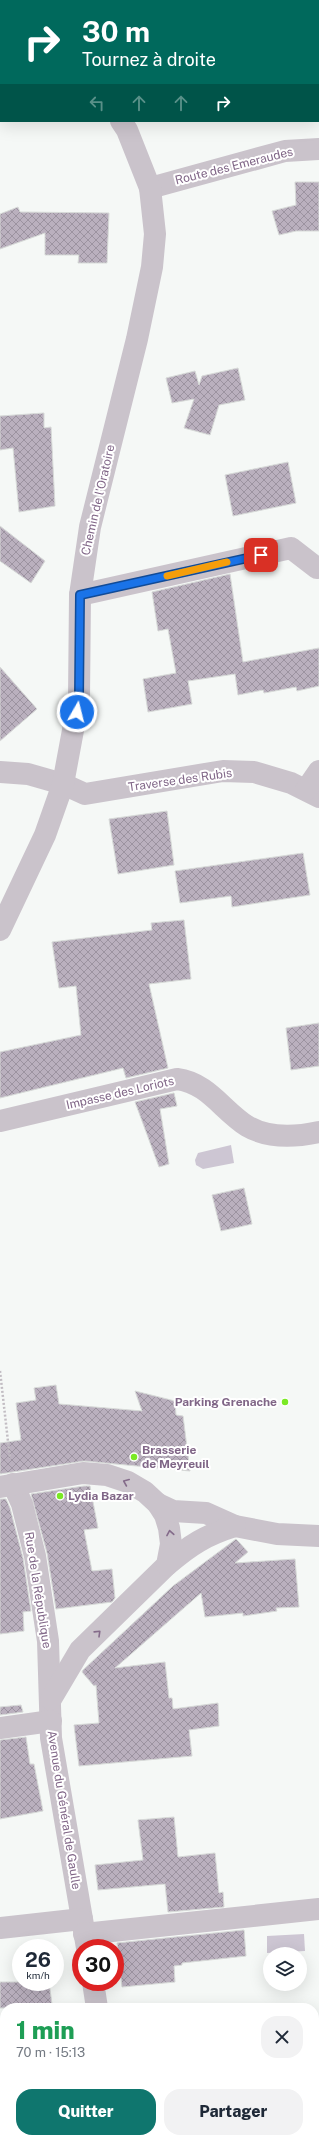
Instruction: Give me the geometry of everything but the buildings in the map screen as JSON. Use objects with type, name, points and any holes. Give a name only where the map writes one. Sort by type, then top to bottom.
[{"type":"street","name":"Chemin de l'Oratoire","points":[[63,784],[79,698],[80,595],[90,527],[137,339],[152,267],[155,234],[150,188],[127,130],[121,122]]},
{"type":"street","name":"Route des Emeraudes","points":[[150,188],[285,151],[319,149]]},
{"type":"street","points":[[80,595],[291,548],[317,568]]},
{"type":"street","name":"Traverse des Rubis","points":[[0,772],[28,774],[63,784],[85,794],[223,771],[254,772],[313,793]]},
{"type":"street","points":[[313,793],[319,771]]},
{"type":"street","points":[[0,930],[45,835],[63,784]]},
{"type":"street","name":"Impasse des Loriots","points":[[0,1121],[177,1079],[190,1081],[202,1088],[248,1126],[273,1135],[303,1135],[319,1132]]},
{"type":"street","points":[[8,1478],[83,1473],[108,1475],[128,1482],[145,1492],[158,1504],[165,1515],[171,1538],[167,1565]]},
{"type":"street","name":"Rue de la République","points":[[8,1478],[22,1504],[35,1556],[48,1641],[51,1699]]},
{"type":"street","points":[[158,1504],[173,1511],[206,1513],[235,1526],[277,1534],[319,1536]]},
{"type":"street","points":[[51,1699],[80,1650],[167,1565],[197,1540],[214,1532],[235,1526]]},
{"type":"street","points":[[48,1641],[62,1652],[80,1650]]},
{"type":"street","name":"Avenue du Général de Gaulle","points":[[51,1699],[51,1738],[84,1933]]},
{"type":"street","points":[[0,1728],[51,1720]]},
{"type":"street","points":[[0,1928],[84,1933],[319,1909]]},
{"type":"street","points":[[94,1991],[96,2003]]},
{"type":"path","points":[[0,1371],[8,1478]]},
{"type":"shaded area","points":[[231,1145],[234,1163],[203,1169],[196,1165],[195,1160],[198,1153]]},
{"type":"shaded area","points":[[304,1934],[305,1947],[267,1947],[267,1936]]},
{"type":"slow traffic","points":[[167,576],[227,562]]},
{"type":"place","name":"Parking Grenache","points":[[285,1402]]},
{"type":"place","name":"Brasserie de Meyreuil","points":[[134,1457]]},
{"type":"place","name":"Lydia Bazar","points":[[60,1496]]},
{"type":"route","points":[[77,712],[79,698],[80,595],[261,555]]}]
